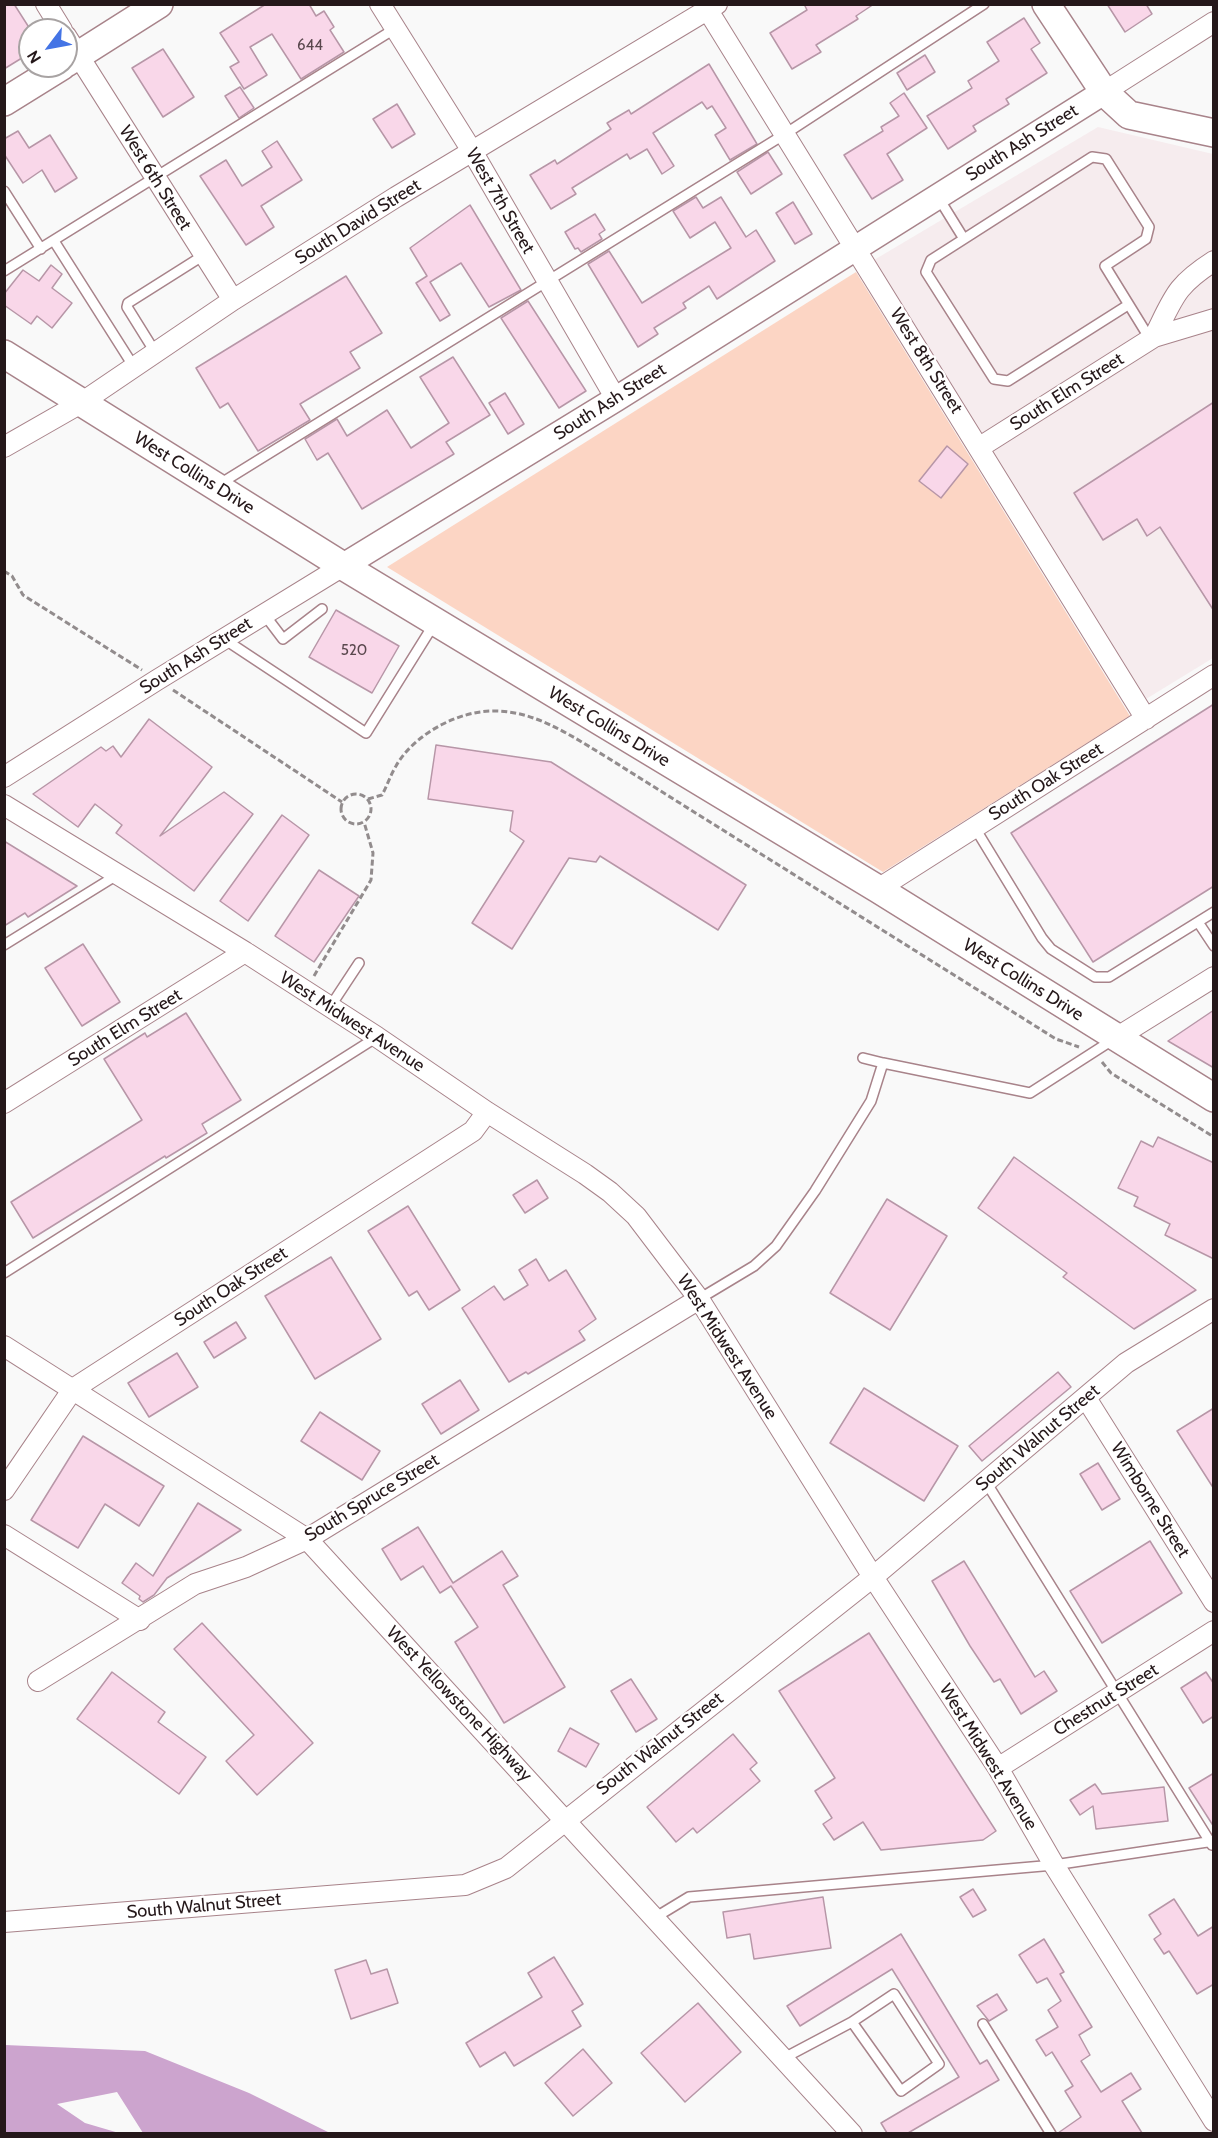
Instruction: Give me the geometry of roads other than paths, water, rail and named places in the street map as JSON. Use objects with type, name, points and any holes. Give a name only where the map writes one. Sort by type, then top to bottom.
[{"type":"main road","points":[[78,49],[159,4]]},
{"type":"main road","points":[[1046,4],[1104,92],[1129,115],[1214,133]]},
{"type":"main road","points":[[4,102],[37,78]]},
{"type":"main road","name":"West Collins Drive","points":[[4,354],[343,566],[878,889],[1214,1098]]},
{"type":"street","points":[[46,4],[55,18]]},
{"type":"street","name":"West 7th Street","points":[[380,4],[472,151],[616,399]]},
{"type":"street","name":"West 8th Street","points":[[709,7],[1146,719]]},
{"type":"street","name":"South David Street","points":[[4,447],[81,403],[233,300],[709,7]]},
{"type":"street","name":"South Ash Street","points":[[4,777],[264,614],[616,399],[1214,22]]},
{"type":"street","name":"West 6th Street","points":[[78,69],[157,179],[233,300]]},
{"type":"street","points":[[1152,338],[1178,289],[1187,278],[1214,261]]},
{"type":"street","name":"South Elm Street","points":[[980,447],[1152,338],[1214,319]]},
{"type":"street","name":"South Oak Street","points":[[878,889],[1214,675]]},
{"type":"street","name":"West Midwest Avenue","points":[[4,805],[332,1003],[486,1112],[610,1192],[649,1232],[699,1299],[873,1577],[998,1768],[1054,1865],[1214,2121]]},
{"type":"street","name":"South Elm Street","points":[[4,1104],[245,952]]},
{"type":"street","points":[[1116,1038],[1214,977]]},
{"type":"street","name":"South Oak Street","points":[[4,1490],[73,1389],[473,1131],[486,1112]]},
{"type":"street","name":"South Spruce Street","points":[[38,1681],[195,1584],[246,1567],[307,1539],[699,1299]]},
{"type":"street","name":"South Walnut Street","points":[[4,1922],[465,1885],[506,1868],[873,1577],[1126,1363],[1214,1309]]},
{"type":"street","name":"West Yellowstone Highway","points":[[4,1346],[307,1539],[852,2133]]},
{"type":"street","name":"Wimborne Street","points":[[1086,1398],[1214,1602]]},
{"type":"street","points":[[4,1535],[140,1620]]},
{"type":"street","name":"Chestnut Street","points":[[998,1768],[1214,1631]]},
{"type":"lane","points":[[216,486],[785,134],[984,4]]},
{"type":"lane","points":[[6,267],[54,242],[157,179],[396,28]]},
{"type":"lane","points":[[1128,305],[1008,381],[994,378],[926,272],[931,260],[1092,157],[1106,159],[1149,227],[1146,239],[1105,266],[1128,305],[1152,338]]},
{"type":"lane","points":[[4,190],[41,249]]},
{"type":"lane","points":[[937,196],[964,238]]},
{"type":"lane","points":[[54,242],[134,367]]},
{"type":"lane","points":[[155,352],[127,307],[128,303],[204,255]]},
{"type":"lane","points":[[264,614],[283,639],[322,609]]},
{"type":"lane","points":[[224,639],[366,733],[435,622]]},
{"type":"lane","points":[[975,828],[1051,948],[1095,977],[1109,977],[1214,912]]},
{"type":"lane","points":[[4,945],[118,874]]},
{"type":"lane","points":[[1198,922],[1214,946]]},
{"type":"lane","points":[[332,1003],[359,963]]},
{"type":"lane","points":[[4,1273],[377,1037]]},
{"type":"lane","points":[[863,1058],[1030,1093],[1116,1038]]},
{"type":"lane","points":[[699,1299],[753,1266],[776,1246],[871,1101],[883,1063]]},
{"type":"lane","points":[[656,1917],[689,1897],[1054,1865],[1212,1843],[986,1482]]},
{"type":"lane","points":[[784,2058],[852,2022],[894,1994],[939,2064],[901,2091],[852,2022]]},
{"type":"lane","points":[[983,2024],[1051,2133]]}]
